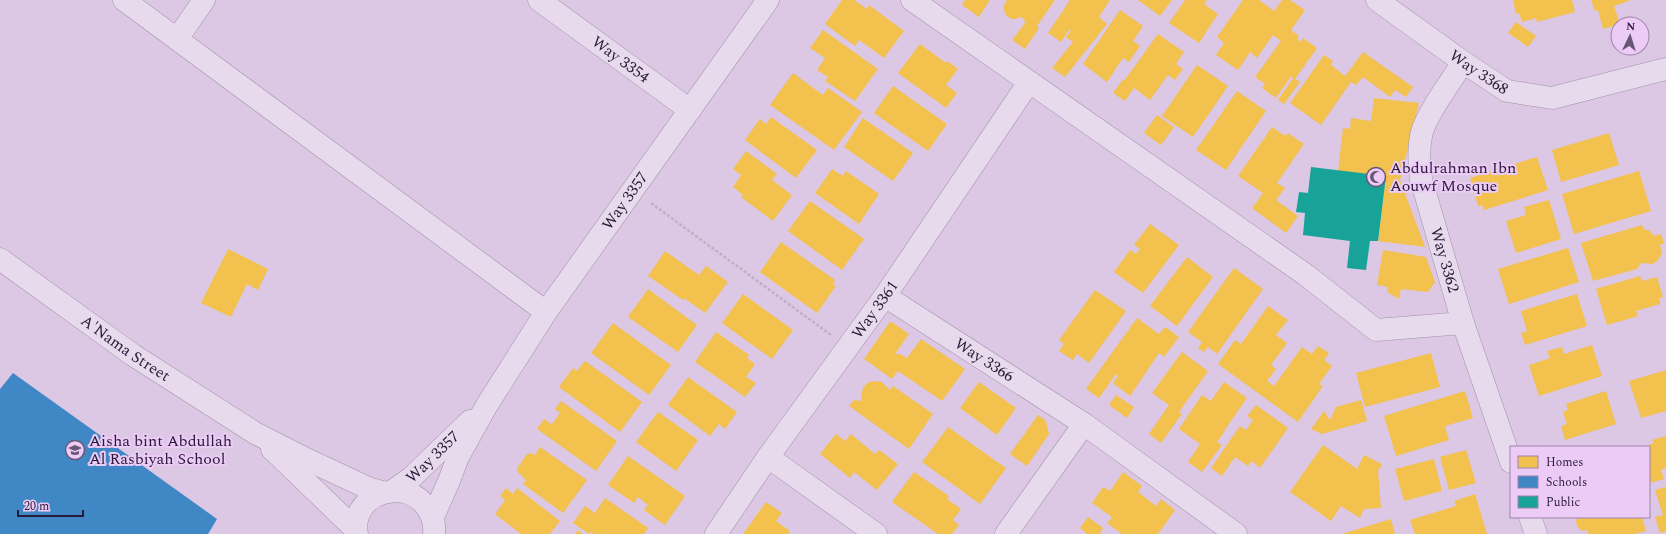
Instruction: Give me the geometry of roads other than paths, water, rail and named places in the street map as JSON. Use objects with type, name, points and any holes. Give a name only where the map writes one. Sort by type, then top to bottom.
[{"type":"street","points":[[124,0],[546,312]]},
{"type":"street","points":[[177,39],[204,0]]},
{"type":"street","name":"Way 3357","points":[[435,529],[449,481],[458,458],[487,405],[546,312],[768,0]]},
{"type":"street","points":[[912,0],[1306,275],[1376,330],[1463,323]]},
{"type":"street","name":"Way 3368","points":[[1377,0],[1463,62],[1507,90],[1552,98],[1666,69]]},
{"type":"street","name":"Way 3354","points":[[550,3],[690,110]]},
{"type":"street","name":"Way 3362","points":[[1463,62],[1427,119],[1422,132],[1419,164],[1421,179],[1463,323],[1510,459]]},
{"type":"street","name":"Way 3361","points":[[716,534],[768,457],[885,296],[1029,82]]},
{"type":"street","name":"A'Nama Street","points":[[0,259],[133,355],[255,433],[368,488],[407,492],[418,498],[427,506],[435,529]]},
{"type":"street","name":"Way 3366","points":[[885,296],[1084,424],[1236,534]]},
{"type":"street","name":"Way 3357","points":[[356,532],[357,518],[363,507],[371,498],[388,491],[411,478],[487,405]]},
{"type":"street","points":[[1006,534],[1084,424]]},
{"type":"street","name":"A'Nama Street","points":[[255,433],[356,532]]},
{"type":"street","points":[[768,457],[876,534]]},
{"type":"street","points":[[1530,518],[1536,534]]},
{"type":"place","name":"Abdulrahman Ibn Aouwf Mosque","points":[[1376,177]]},
{"type":"place","name":"Aisha bint Abdullah Al Rasbiyah School","points":[[75,450]]}]
